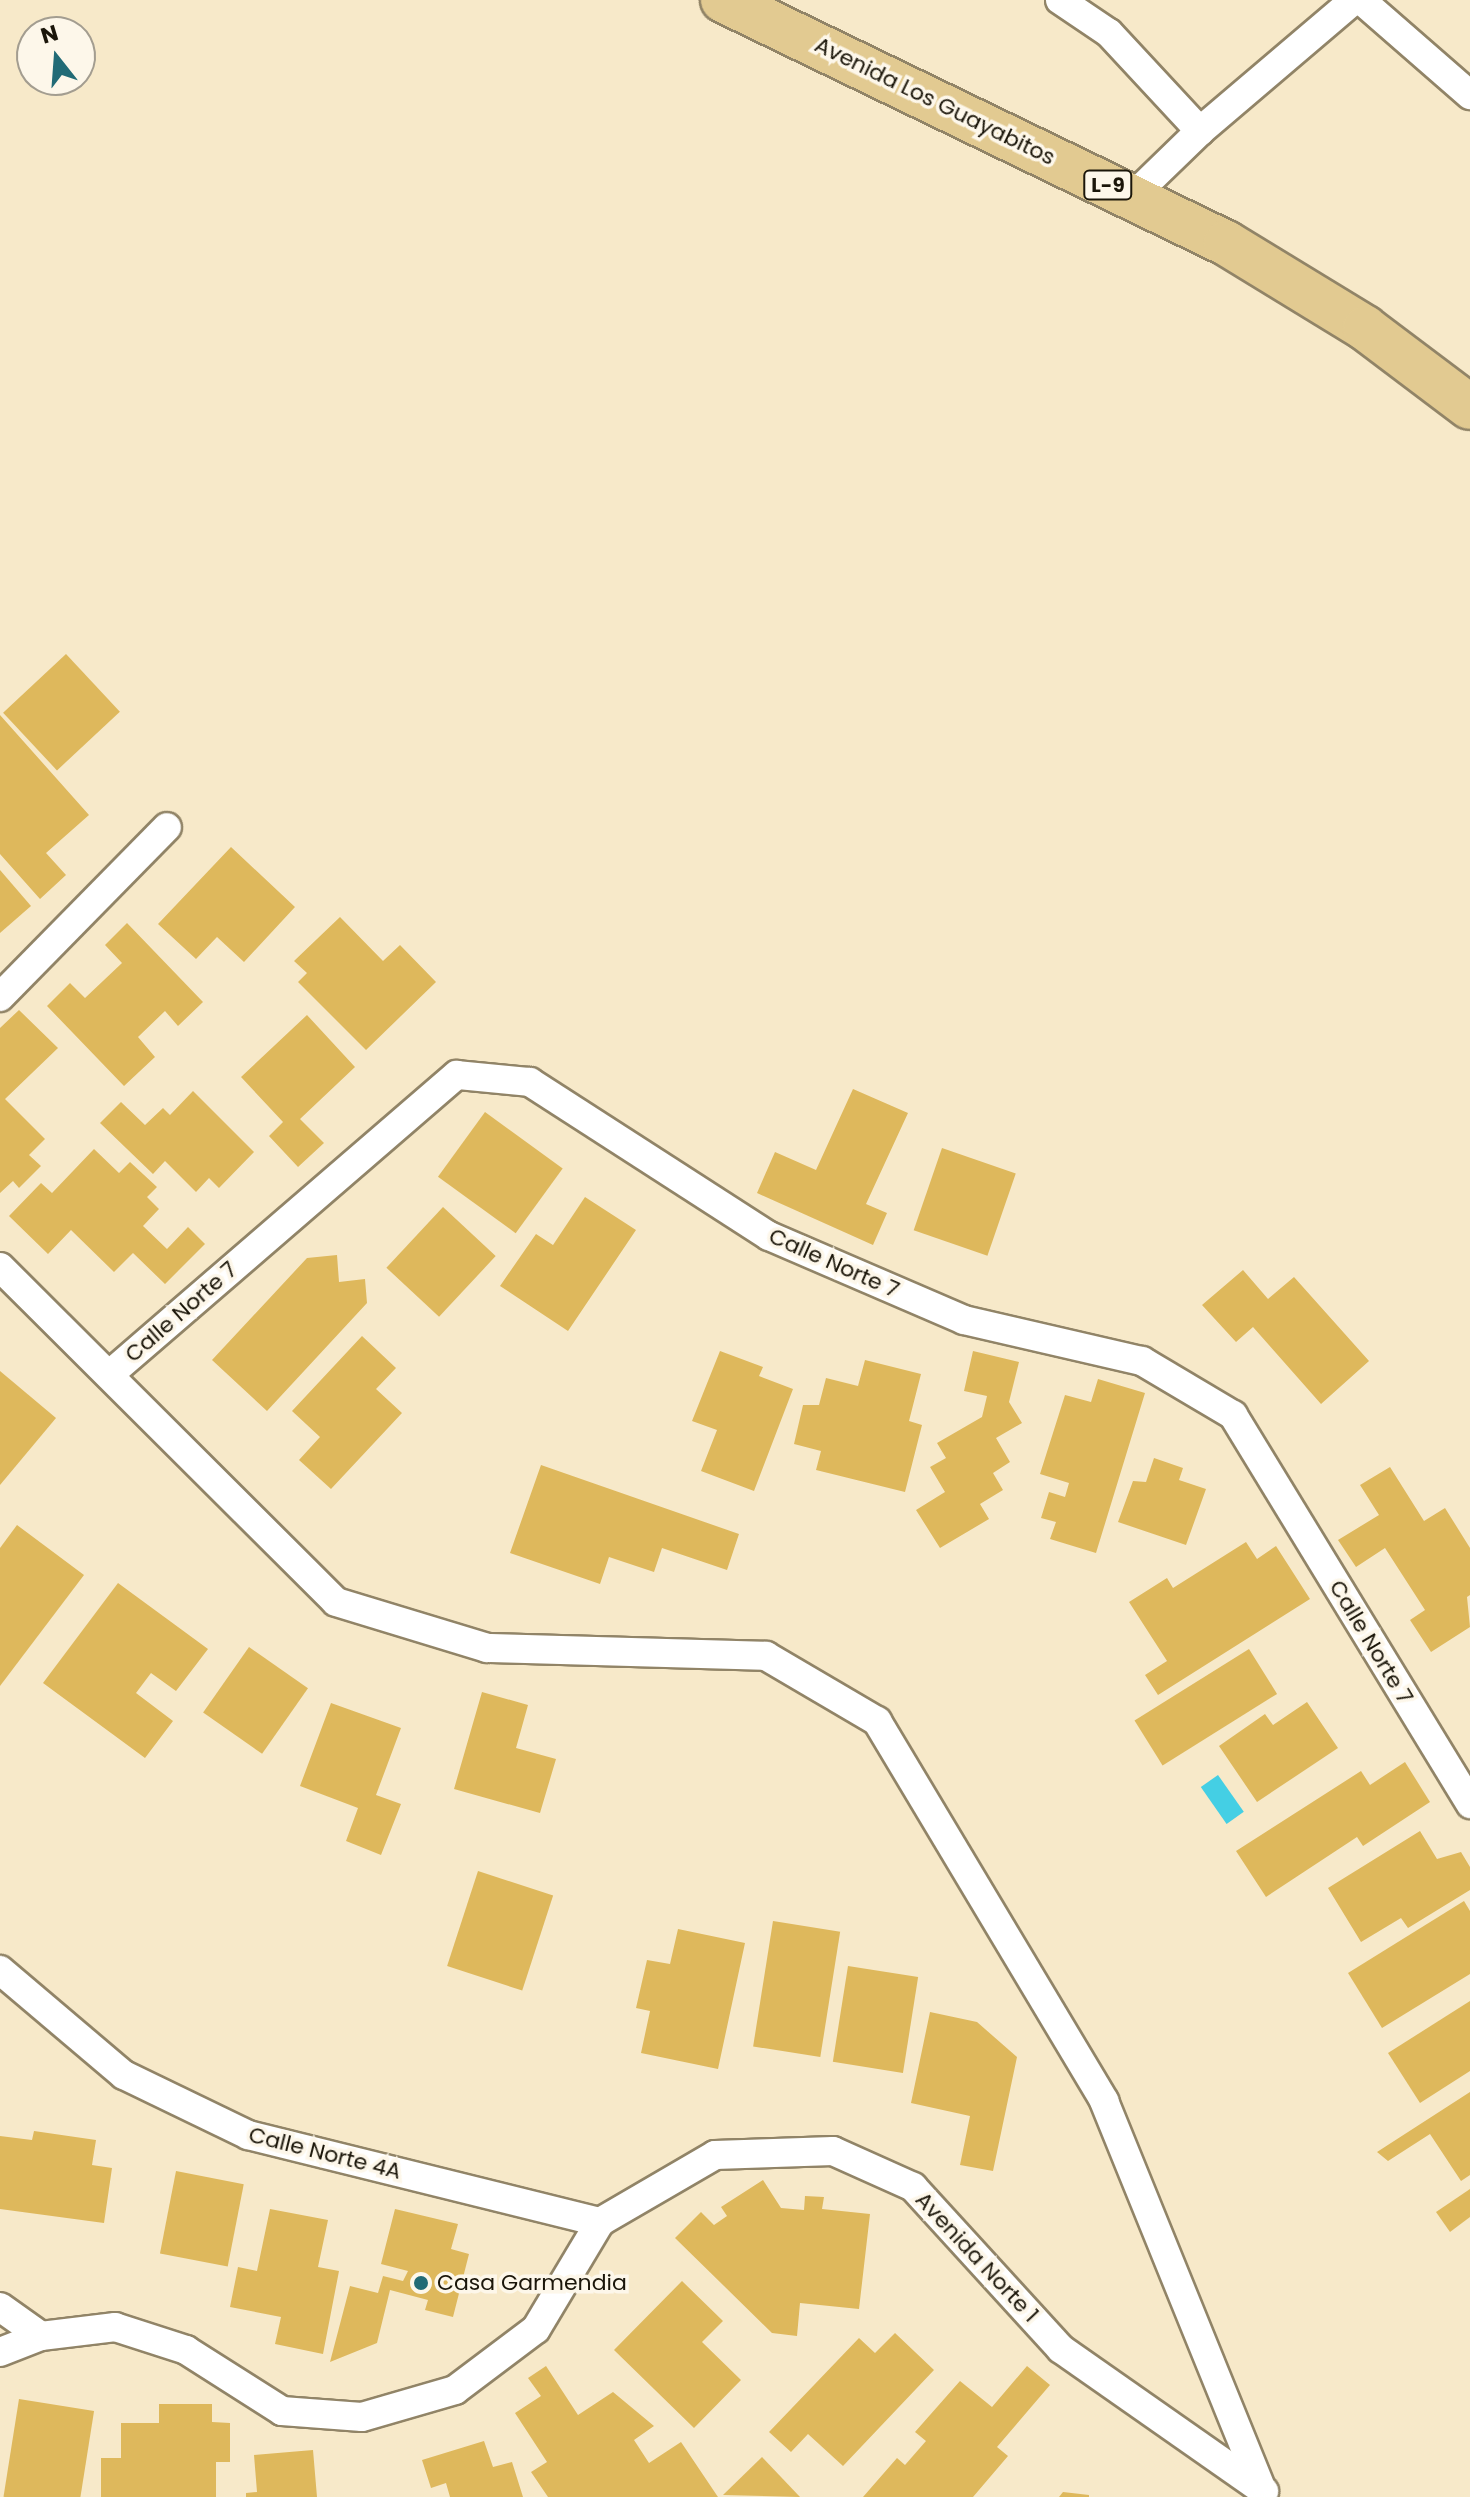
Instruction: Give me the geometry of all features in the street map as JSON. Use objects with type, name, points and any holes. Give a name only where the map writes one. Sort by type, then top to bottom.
[{"type":"main road","name":"Avenida Los Guayabitos","points":[[723,0],[1226,243],[1365,328],[1470,407]]},
{"type":"street","points":[[1060,0],[1109,33],[1200,131]]},
{"type":"street","points":[[1132,197],[1200,131],[1354,0]]},
{"type":"street","points":[[1361,0],[1470,95]]},
{"type":"street","points":[[0,997],[167,827]]},
{"type":"street","name":"Calle Norte 7","points":[[110,1374],[457,1075],[530,1082],[769,1236],[964,1320],[1142,1361],[1233,1415],[1470,1804]]},
{"type":"street","points":[[0,1267],[336,1602],[487,1648],[766,1656],[877,1721],[1104,2101],[1269,2494]]},
{"type":"street","name":"Calle Norte 4A","points":[[0,1970],[124,2075],[248,2135],[600,2222]]},
{"type":"street","name":"Avenida Norte 1","points":[[600,2222],[715,2155],[833,2151],[913,2187],[1061,2349],[1269,2494]]},
{"type":"street","points":[[0,2352],[41,2336],[115,2327],[186,2350],[282,2411],[362,2417],[455,2390],[536,2329],[600,2222]]},
{"type":"street","points":[[0,2307],[41,2336]]},
{"type":"water","points":[[1218,1775],[1244,1812],[1227,1824],[1201,1787]]},
{"type":"building","points":[[66,654],[120,712],[57,770],[3,713]]},
{"type":"building","points":[[0,715],[89,815],[46,853],[66,875],[40,899],[0,854]]},
{"type":"building","points":[[231,847],[295,907],[244,962],[217,937],[196,959],[158,924]]},
{"type":"building","points":[[0,870],[31,906],[0,933]]},
{"type":"building","points":[[340,917],[383,961],[400,945],[436,982],[366,1050],[298,982],[307,973],[294,961]]},
{"type":"building","points":[[127,923],[203,1002],[178,1026],[165,1011],[138,1037],[155,1057],[124,1086],[47,1006],[70,983],[85,998],[122,963],[105,945]]},
{"type":"building","points":[[19,1010],[58,1048],[5,1099],[45,1139],[29,1155],[41,1166],[19,1188],[13,1181],[0,1193],[0,1028]]},
{"type":"building","points":[[307,1015],[355,1067],[300,1119],[324,1143],[298,1167],[269,1136],[283,1122],[241,1077]]},
{"type":"building","points":[[853,1089],[908,1113],[866,1204],[887,1213],[873,1245],[757,1193],[775,1152],[816,1170]]},
{"type":"building","points":[[193,1091],[254,1152],[219,1188],[209,1178],[196,1192],[165,1161],[153,1174],[100,1123],[121,1102],[145,1125],[163,1108],[170,1115]]},
{"type":"building","points":[[485,1112],[563,1168],[516,1233],[438,1177]]},
{"type":"building","points":[[942,1148],[1016,1173],[987,1256],[914,1230]]},
{"type":"building","points":[[94,1149],[119,1173],[130,1162],[157,1187],[147,1197],[159,1209],[143,1226],[167,1249],[188,1227],[205,1244],[165,1284],[133,1253],[114,1272],[71,1230],[48,1254],[9,1216],[41,1183],[52,1193]]},
{"type":"building","points":[[585,1197],[636,1230],[568,1331],[500,1286],[536,1234],[553,1245]]},
{"type":"building","points":[[443,1207],[496,1256],[439,1317],[386,1268]]},
{"type":"building","points":[[337,1255],[339,1282],[365,1279],[367,1303],[267,1411],[212,1360],[307,1258]]},
{"type":"building","points":[[1243,1270],[1268,1299],[1294,1277],[1369,1361],[1321,1404],[1253,1327],[1236,1342],[1202,1305]]},
{"type":"building","points":[[362,1336],[396,1368],[376,1389],[402,1413],[331,1489],[299,1460],[320,1437],[292,1411]]},
{"type":"building","points":[[720,1351],[763,1367],[759,1376],[793,1389],[754,1491],[701,1471],[717,1430],[692,1421]]},
{"type":"building","points":[[973,1351],[1019,1362],[1009,1402],[1022,1423],[996,1438],[1010,1462],[993,1473],[1003,1490],[980,1504],[989,1519],[940,1548],[916,1510],[945,1492],[930,1467],[946,1458],[937,1443],[982,1417],[987,1396],[964,1391]]},
{"type":"building","points":[[865,1360],[921,1374],[909,1421],[922,1425],[905,1492],[816,1470],[821,1451],[794,1444],[803,1405],[819,1405],[826,1378],[858,1386]]},
{"type":"building","points":[[0,1371],[56,1418],[0,1485]]},
{"type":"building","points":[[1098,1379],[1145,1393],[1096,1553],[1050,1539],[1056,1522],[1041,1518],[1049,1492],[1065,1497],[1069,1483],[1040,1474],[1065,1395],[1091,1402]]},
{"type":"building","points":[[1154,1458],[1183,1468],[1179,1480],[1206,1489],[1186,1545],[1118,1522],[1133,1481],[1146,1482]]},
{"type":"building","points":[[541,1465],[739,1534],[727,1570],[662,1548],[654,1572],[609,1557],[600,1584],[510,1553]]},
{"type":"building","points":[[1390,1467],[1424,1521],[1445,1508],[1470,1548],[1470,1595],[1467,1597],[1470,1627],[1431,1652],[1410,1620],[1425,1610],[1385,1548],[1356,1567],[1338,1540],[1379,1515],[1360,1485]]},
{"type":"building","points":[[17,1525],[84,1575],[0,1686],[0,1548]]},
{"type":"building","points":[[1246,1542],[1257,1559],[1276,1546],[1310,1599],[1158,1695],[1145,1675],[1167,1661],[1129,1602],[1167,1578],[1173,1588]]},
{"type":"building","points":[[118,1583],[208,1649],[176,1691],[151,1673],[136,1693],[173,1721],[145,1758],[43,1683]]},
{"type":"building","points":[[249,1647],[308,1688],[262,1754],[203,1713]]},
{"type":"building","points":[[1249,1649],[1277,1694],[1163,1765],[1135,1721]]},
{"type":"building","points":[[482,1692],[528,1705],[516,1748],[556,1759],[540,1813],[454,1789]]},
{"type":"building","points":[[1307,1702],[1338,1748],[1257,1802],[1219,1746],[1265,1714],[1273,1725]]},
{"type":"building","points":[[331,1703],[401,1728],[376,1795],[401,1804],[381,1855],[346,1841],[358,1808],[300,1786]]},
{"type":"building","points":[[1405,1762],[1430,1802],[1363,1846],[1357,1837],[1266,1897],[1236,1851],[1361,1771],[1370,1785]]},
{"type":"building","points":[[1420,1831],[1437,1859],[1461,1852],[1470,1867],[1470,1890],[1408,1928],[1401,1918],[1361,1942],[1328,1888]]},
{"type":"building","points":[[478,1871],[553,1895],[522,1991],[447,1966]]},
{"type":"building","points":[[1464,1901],[1470,1911],[1470,1974],[1382,2028],[1348,1973]]},
{"type":"building","points":[[773,1921],[840,1932],[820,2057],[753,2046]]},
{"type":"building","points":[[678,1929],[745,1943],[718,2069],[641,2053],[650,2011],[636,2008],[647,1960],[670,1964]]},
{"type":"building","points":[[848,1966],[918,1977],[903,2073],[833,2062]]},
{"type":"building","points":[[1470,2001],[1470,2071],[1420,2103],[1388,2053]]},
{"type":"building","points":[[930,2012],[977,2022],[1017,2057],[993,2171],[960,2165],[970,2116],[911,2103]]},
{"type":"building","points":[[1470,2092],[1470,2175],[1461,2181],[1430,2134],[1388,2161],[1377,2152]]},
{"type":"building","points":[[34,2131],[96,2140],[92,2165],[112,2168],[104,2223],[0,2209],[0,2136],[32,2140]]},
{"type":"building","points":[[176,2171],[244,2184],[228,2267],[160,2253]]},
{"type":"building","points":[[763,2180],[781,2208],[804,2210],[805,2196],[824,2197],[822,2209],[870,2214],[859,2309],[800,2303],[797,2336],[772,2333],[675,2238],[701,2212],[714,2225],[727,2216],[721,2207]]},
{"type":"building","points":[[1470,2189],[1470,2217],[1450,2232],[1436,2212]]},
{"type":"building","points":[[270,2209],[328,2220],[318,2267],[339,2271],[323,2354],[275,2344],[281,2317],[230,2307],[238,2267],[257,2271]]},
{"type":"building","name":"Casa Garmendia","points":[[395,2209],[458,2224],[451,2249],[469,2254],[453,2317],[425,2310],[428,2300],[390,2290],[377,2343],[330,2362],[350,2286],[378,2293],[383,2276],[403,2281],[408,2271],[381,2264]]},
{"type":"building","points":[[682,2281],[723,2321],[702,2342],[741,2380],[694,2428],[614,2350]]},
{"type":"building","points":[[895,2333],[934,2370],[843,2466],[808,2434],[791,2452],[769,2432],[859,2338],[875,2353]]},
{"type":"building","points":[[546,2366],[578,2415],[613,2392],[654,2426],[634,2440],[649,2463],[681,2442],[718,2497],[548,2497],[531,2472],[547,2462],[515,2413],[541,2396],[528,2378]]},
{"type":"building","points":[[1027,2366],[1050,2385],[997,2447],[1008,2456],[973,2497],[863,2497],[897,2458],[905,2465],[926,2441],[915,2432],[960,2381],[992,2407]]},
{"type":"building","points":[[19,2399],[94,2411],[80,2497],[4,2497]]},
{"type":"building","points":[[159,2404],[212,2404],[212,2422],[230,2423],[230,2462],[216,2462],[216,2497],[101,2497],[101,2458],[121,2458],[121,2423],[159,2423]]},
{"type":"building","points":[[484,2441],[493,2467],[512,2462],[523,2497],[450,2497],[446,2483],[431,2488],[422,2460]]},
{"type":"building","points":[[313,2450],[317,2497],[246,2497],[246,2493],[257,2492],[254,2455]]},
{"type":"building","points":[[762,2457],[800,2497],[723,2495]]},
{"type":"building","points":[[1063,2492],[1089,2495],[1089,2497],[1059,2497]]},
{"type":"place","name":"Casa Garmendia","points":[[421,2283]]}]
